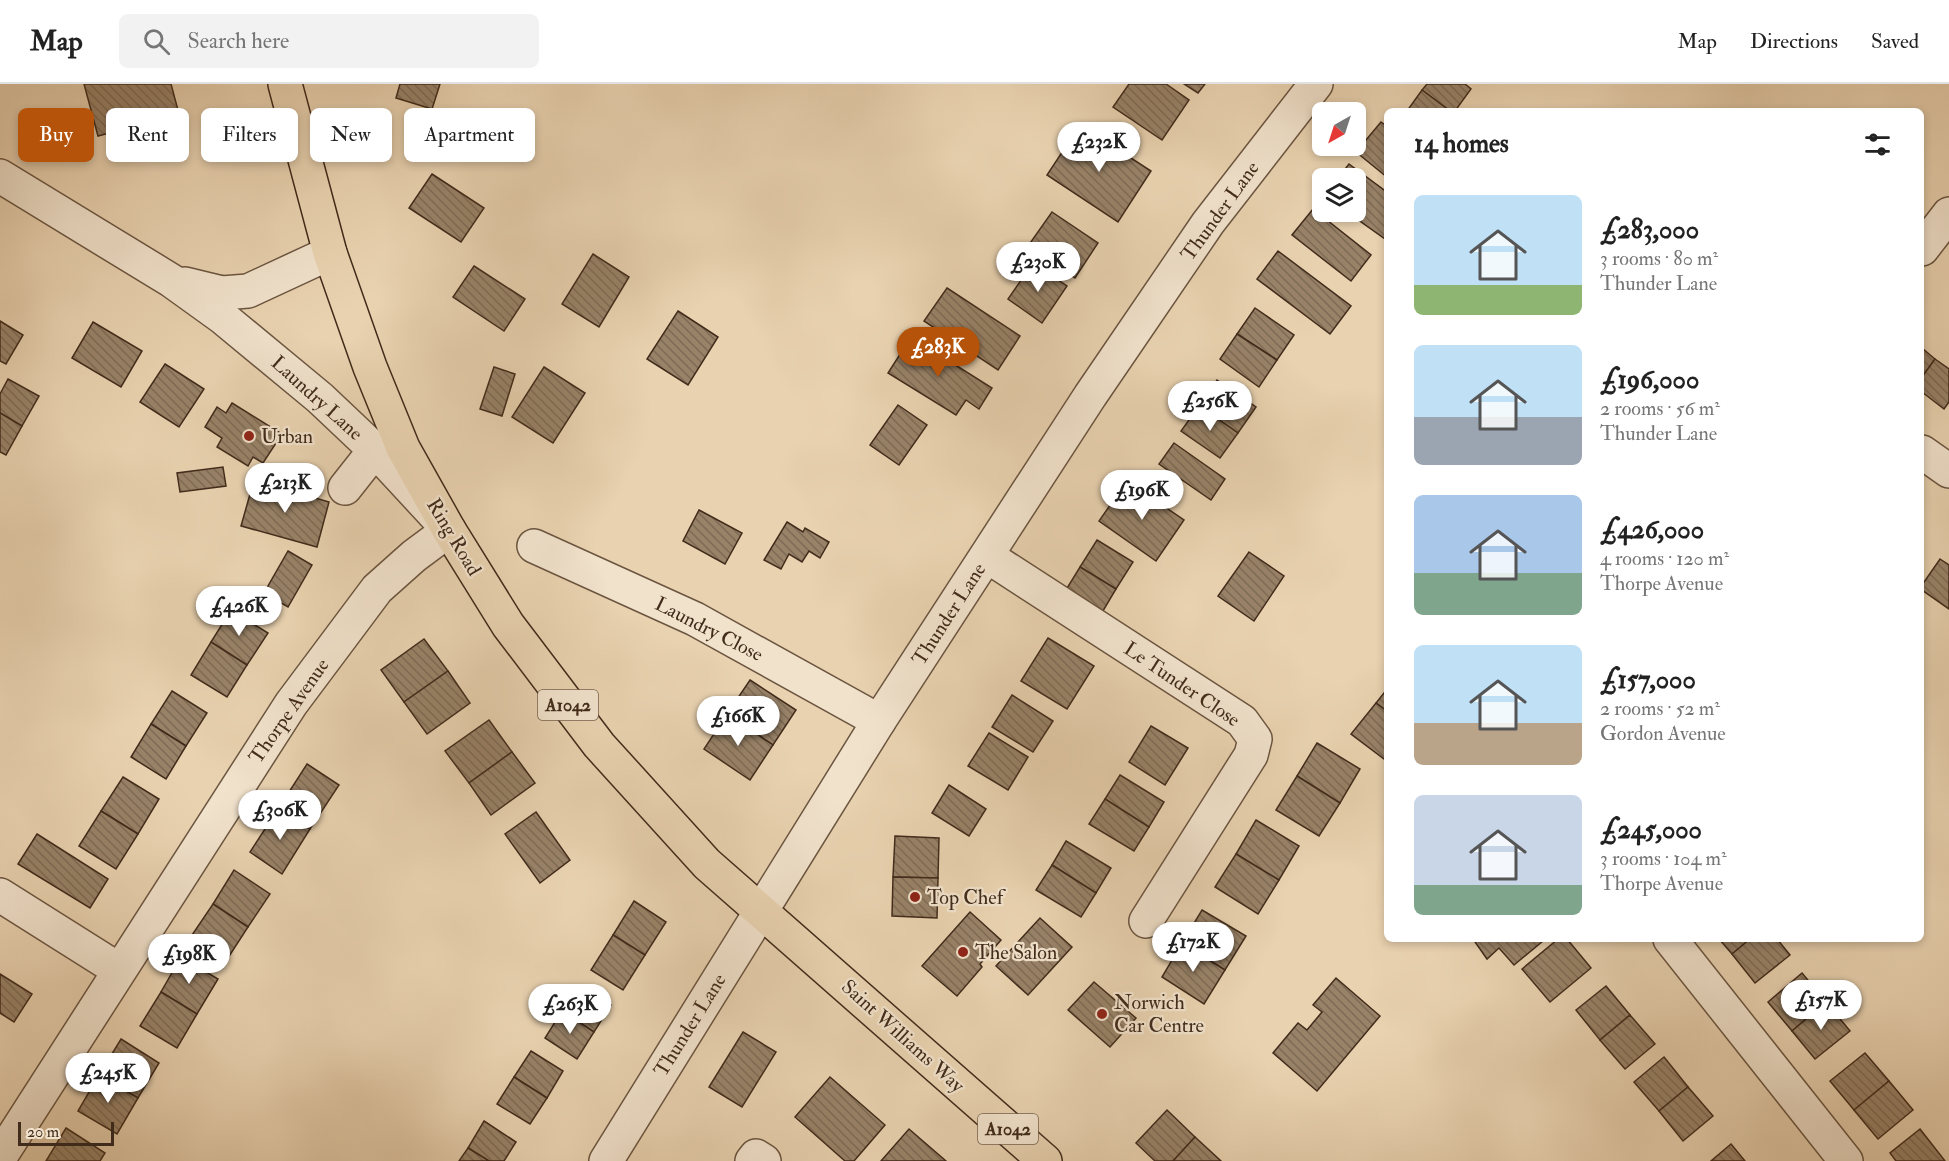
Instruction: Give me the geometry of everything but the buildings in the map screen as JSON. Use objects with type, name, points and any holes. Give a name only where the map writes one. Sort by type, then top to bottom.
[{"type":"highway","name":"Ring Road","points":[[285,84],[330,253],[370,367],[403,448],[449,530],[508,626],[599,745],[707,864],[760,912]]},
{"type":"highway","name":"Saint Williams Way","points":[[760,912],[1045,1161]]},
{"type":"street","name":"Thunder Lane","points":[[613,1159],[760,912],[879,721],[1090,396],[1208,224],[1316,84]]},
{"type":"street","name":"Laundry Lane","points":[[0,176],[172,281],[222,317],[270,355],[375,450],[449,530]]},
{"type":"street","points":[[1924,246],[1949,214]]},
{"type":"street","name":"Laundry Lane","points":[[172,281],[222,293],[248,291],[330,253]]},
{"type":"street","points":[[345,488],[375,450]]},
{"type":"street","points":[[1924,453],[1949,471]]},
{"type":"street","name":"Thorpe Avenue","points":[[0,1157],[297,695],[377,589],[414,556],[449,530]]},
{"type":"street","name":"Laundry Close","points":[[534,546],[695,619],[879,721]]},
{"type":"street","name":"Le Tunder Close","points":[[987,556],[1242,721],[1255,738],[1251,755],[1146,921]]},
{"type":"street","points":[[0,895],[119,970]]},
{"type":"street","points":[[1672,942],[1846,1161]]},
{"type":"street","points":[[752,1161],[756,1156],[764,1161]]},
{"type":"place","name":"Urban","points":[[249,436]]},
{"type":"place","name":"Top Chef","points":[[915,897]]},
{"type":"place","name":"The Salon","points":[[963,952]]},
{"type":"place","name":"Norwich Car Centre","points":[[1102,1014]]}]
